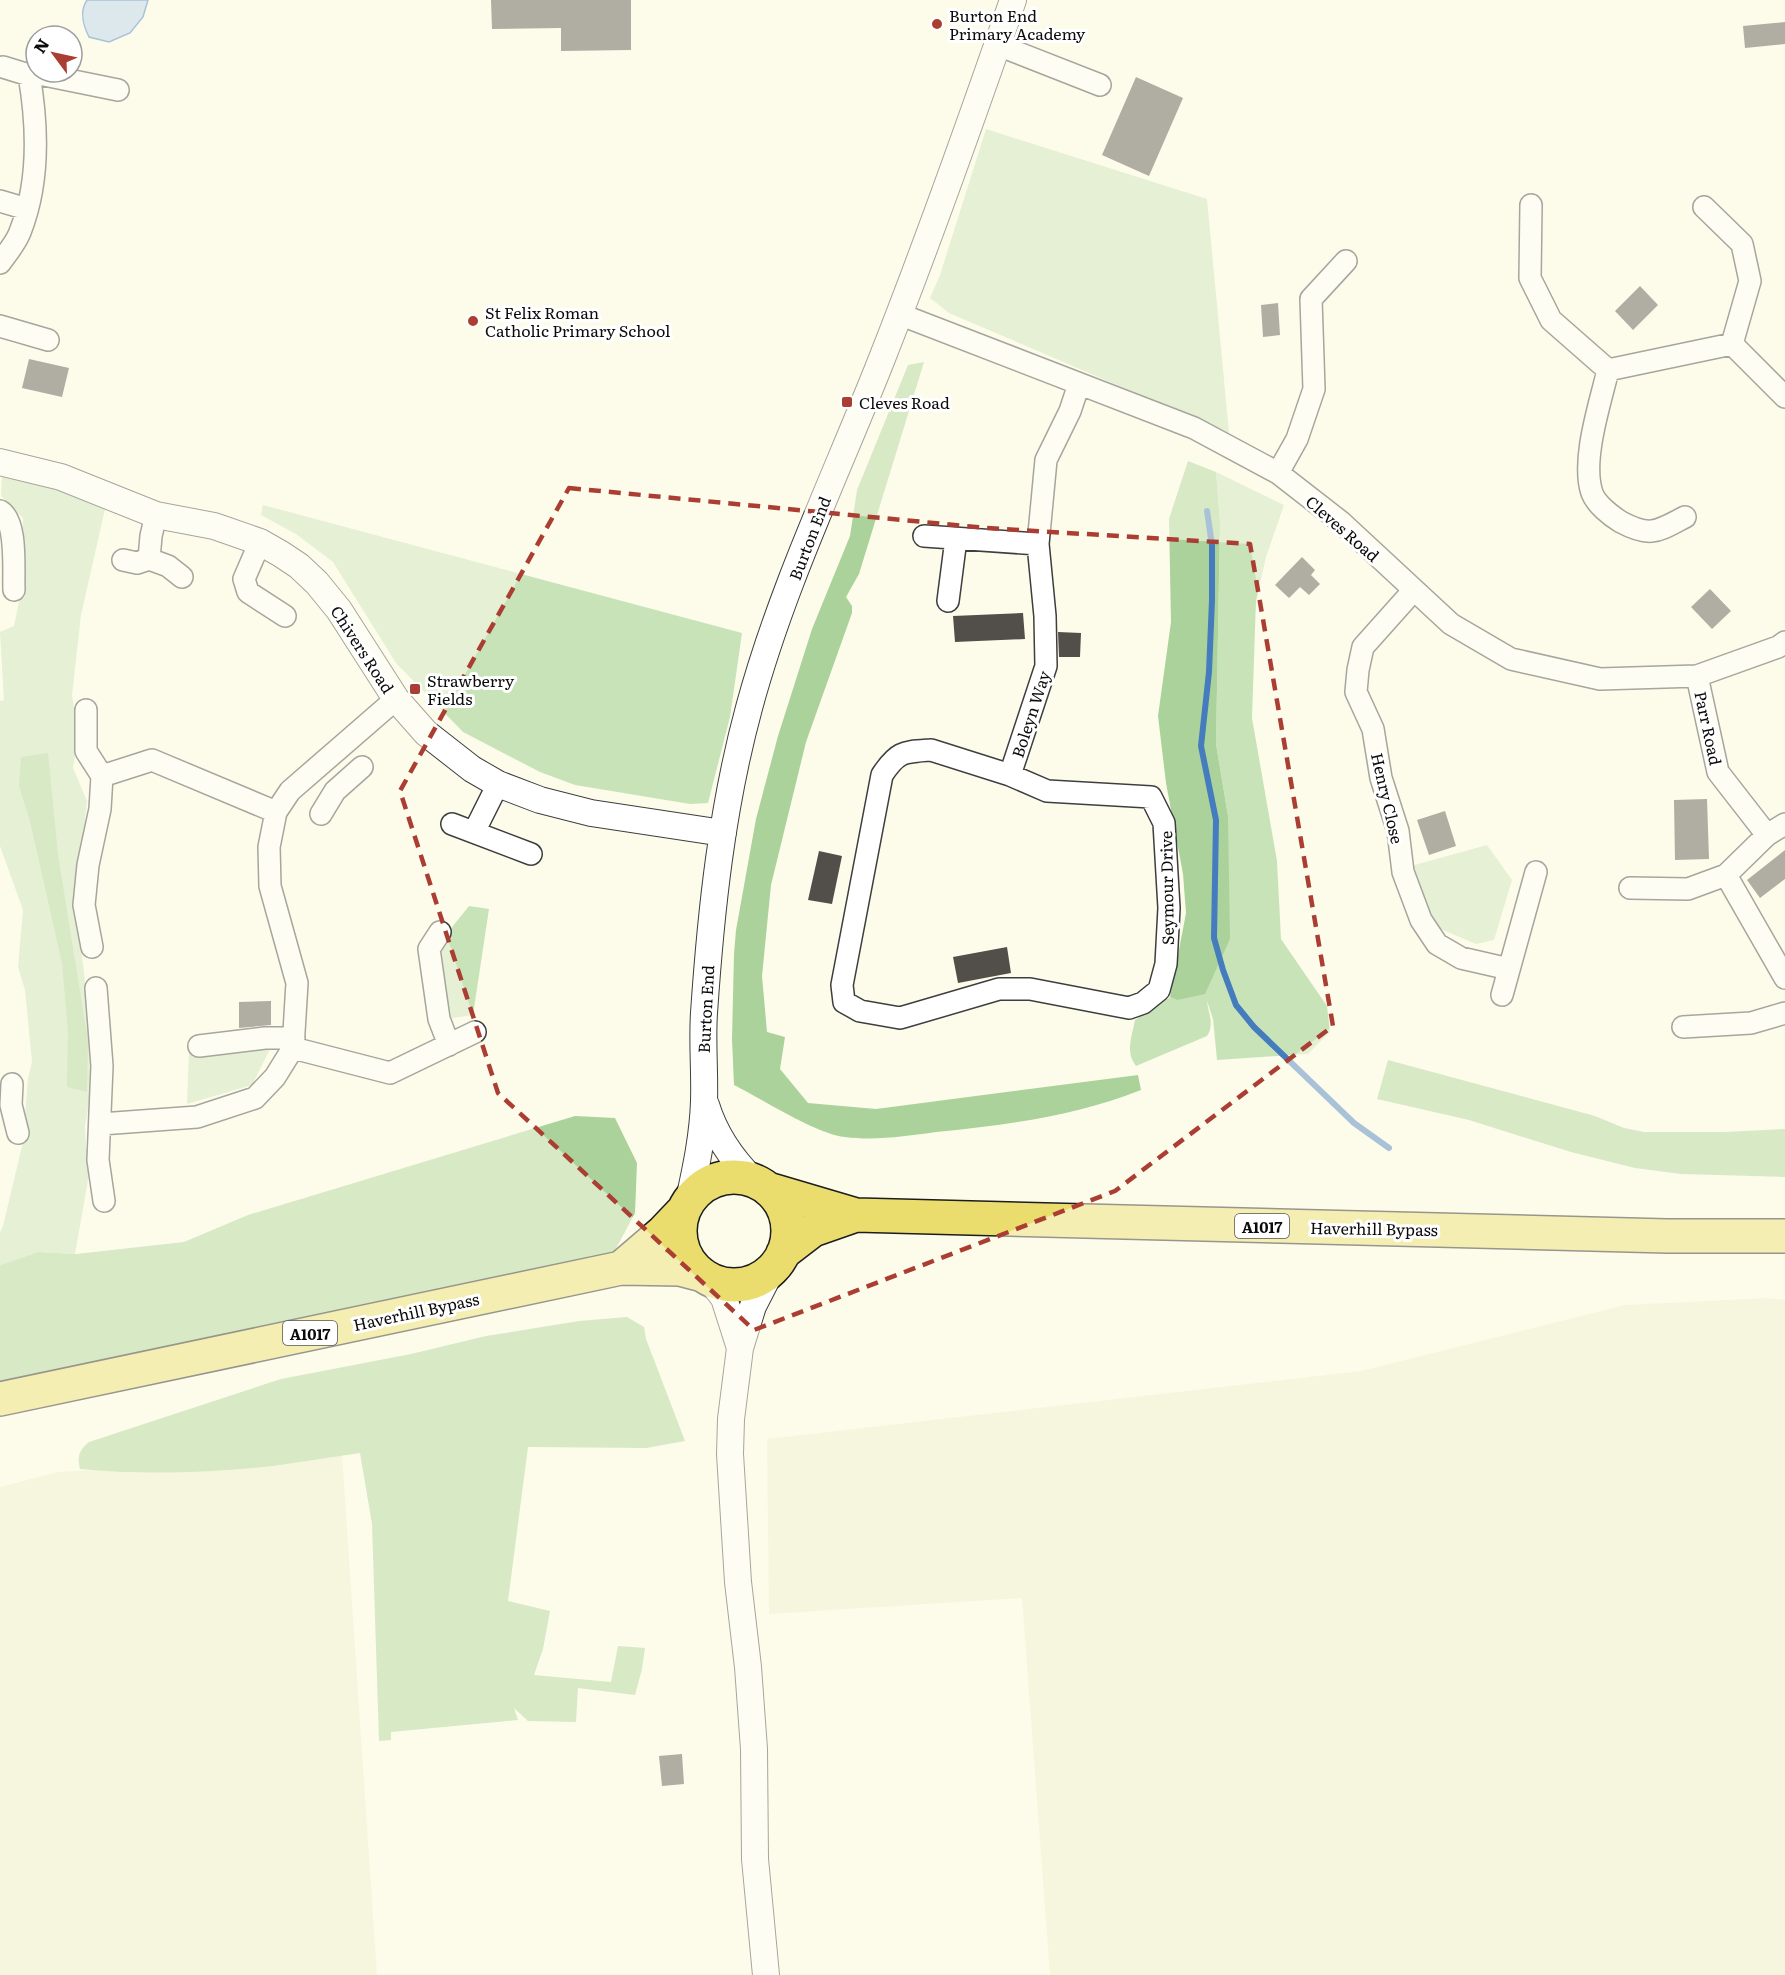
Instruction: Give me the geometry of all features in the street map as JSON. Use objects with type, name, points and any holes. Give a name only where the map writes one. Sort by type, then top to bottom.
[{"type":"main road","points":[[735,1176],[761,1184],[780,1202],[786,1218],[787,1236],[778,1260],[760,1278],[744,1284],[727,1284],[707,1277],[690,1263],[682,1247],[679,1229],[686,1206],[701,1187],[717,1179],[735,1176]]},
{"type":"main road","name":"Haverhill Bypass","points":[[761,1184],[856,1215],[1668,1236],[1785,1236]]},
{"type":"main road","name":"Haverhill Bypass","points":[[621,1268],[663,1232],[686,1206]]},
{"type":"main road","name":"Haverhill Bypass","points":[[778,1260],[813,1230],[856,1215]]},
{"type":"main road","name":"Haverhill Bypass","points":[[0,1398],[621,1268],[680,1269],[707,1277]]},
{"type":"street","name":"Burton End","points":[[686,1206],[699,1151],[704,1099],[703,1034],[710,920],[723,833],[749,707],[773,631],[968,134],[1013,0]]},
{"type":"street","points":[[998,45],[1100,85]]},
{"type":"street","points":[[3,68],[24,74]]},
{"type":"street","points":[[84,83],[118,90]]},
{"type":"street","points":[[0,263],[20,233],[36,171],[33,99],[30,84]]},
{"type":"street","points":[[0,201],[27,209]]},
{"type":"street","points":[[1531,205],[1530,278],[1551,320],[1608,370]]},
{"type":"street","points":[[1704,207],[1742,244],[1750,280],[1732,344]]},
{"type":"street","points":[[1278,473],[1297,439],[1314,388],[1311,299],[1346,261]]},
{"type":"street","name":"Cleves Road","points":[[899,314],[1194,428],[1278,473],[1341,522],[1450,624],[1510,659],[1600,679],[1697,676],[1778,647],[1785,642]]},
{"type":"street","points":[[0,326],[48,339]]},
{"type":"street","points":[[1608,370],[1732,344]]},
{"type":"street","points":[[1732,344],[1785,397]]},
{"type":"street","points":[[1608,370],[1588,462],[1592,494],[1612,517],[1634,529],[1656,532],[1685,517]]},
{"type":"street","name":"Boleyn Way","points":[[1010,775],[1046,666],[1045,616],[1038,544],[1046,460],[1070,411],[1079,384]]},
{"type":"street","name":"Chivers Road","points":[[0,462],[61,477],[156,515],[214,526],[260,542],[299,566],[317,583],[339,610],[396,699],[426,733],[472,769],[498,784],[540,800],[591,813],[723,833]]},
{"type":"street","points":[[0,511],[4,512],[12,527],[14,590]]},
{"type":"street","points":[[148,559],[156,515]]},
{"type":"street","points":[[924,536],[1038,544]]},
{"type":"street","points":[[948,601],[956,539]]},
{"type":"street","points":[[260,542],[244,579],[248,592],[285,616]]},
{"type":"street","points":[[123,560],[137,563],[148,559],[168,566],[182,577]]},
{"type":"street","name":"Henry Close","points":[[1413,591],[1363,647],[1356,692],[1373,729],[1381,778],[1398,831],[1403,872],[1421,920],[1437,944],[1461,958],[1509,969]]},
{"type":"street","name":"Parr Road","points":[[1697,676],[1718,772],[1767,835]]},
{"type":"street","points":[[101,1124],[197,1117],[255,1098],[275,1077],[293,1043],[297,983],[270,886],[269,847],[276,812],[290,791],[396,699]]},
{"type":"street","points":[[86,711],[86,751],[102,776],[100,809],[88,865],[84,905],[92,947]]},
{"type":"street","name":"Seymour Drive","points":[[931,750],[1010,775],[1047,791],[1150,797],[1164,823],[1169,908],[1166,964],[1159,990],[1143,1003],[1129,1008],[1030,989],[999,989],[900,1018],[861,1011],[844,1002],[842,985],[882,775],[892,759],[906,752],[931,750]]},
{"type":"street","points":[[102,776],[152,760],[276,812]]},
{"type":"street","points":[[321,814],[335,791],[362,767]]},
{"type":"street","points":[[316,769],[335,791]]},
{"type":"street","points":[[474,832],[498,784]]},
{"type":"street","points":[[452,824],[531,854]]},
{"type":"street","points":[[1630,888],[1688,889],[1726,875],[1767,835],[1785,824]]},
{"type":"street","points":[[1502,994],[1536,872]]},
{"type":"street","points":[[1726,875],[1785,978]]},
{"type":"street","points":[[440,933],[429,949],[439,1019],[449,1045]]},
{"type":"street","points":[[96,988],[102,1066],[98,1160],[104,1202]]},
{"type":"street","points":[[1683,1027],[1751,1023],[1785,1013]]},
{"type":"street","points":[[199,1046],[265,1038],[293,1043],[390,1073],[475,1032]]},
{"type":"street","points":[[8,1099],[18,1133]]},
{"type":"street","name":"Burton End","points":[[704,1099],[713,1126],[725,1148],[737,1164],[761,1184]]},
{"type":"street","points":[[766,1975],[755,1859],[754,1749],[749,1678],[738,1582],[730,1465],[731,1419],[740,1348],[753,1306],[778,1260]]},
{"type":"street","points":[[707,1277],[724,1298],[740,1348]]},
{"type":"highlighted area","points":[[569,488],[986,528],[1250,544],[1333,1026],[1115,1191],[754,1330],[498,1093],[400,791]]},
{"type":"green space","points":[[986,129],[1207,199],[1229,433],[949,313],[930,298],[940,275]]},
{"type":"green space","points":[[924,362],[859,574],[846,597],[852,606],[852,613],[806,742],[771,885],[762,976],[767,1032],[785,1037],[780,1069],[808,1103],[876,1109],[1138,1075],[1141,1090],[1091,1107],[1015,1122],[902,1136],[845,1137],[819,1130],[734,1085],[732,1039],[736,930],[756,819],[778,736],[812,629],[850,536],[857,490],[908,365]]},
{"type":"green space","points":[[1188,461],[1216,472],[1220,522],[1216,744],[1228,816],[1230,939],[1205,994],[1177,1000],[1170,997],[1186,913],[1183,874],[1166,783],[1158,716],[1171,622],[1169,519]]},
{"type":"green space","points":[[1216,472],[1284,505],[1266,557],[1256,601],[1252,718],[1277,861],[1281,939],[1327,1006],[1330,1032],[1308,1054],[1217,1060],[1213,1019],[1207,1001],[1211,1027],[1207,1036],[1136,1066],[1130,1050],[1135,1020],[1170,997],[1177,1000],[1228,816],[1216,744],[1220,522]]},
{"type":"green space","points":[[2,473],[50,487],[105,509],[81,615],[72,695],[78,735],[73,768],[87,801],[76,909],[86,989],[91,1092],[85,1126],[86,1148],[91,1163],[75,1254],[38,1252],[0,1265],[0,1232],[23,1142],[28,1078],[32,1062],[25,990],[18,967],[23,910],[0,846],[0,701],[4,700],[0,632],[14,626],[23,559],[23,518],[1,496]]},
{"type":"green space","points":[[263,505],[742,633],[730,717],[708,803],[690,804],[575,785],[540,772],[463,732],[396,663],[333,562],[296,534],[261,515]]},
{"type":"green space","points":[[48,753],[58,855],[88,1041],[87,1092],[67,1087],[68,1030],[62,963],[30,821],[19,786],[21,757]]},
{"type":"green space","points":[[1487,845],[1512,880],[1494,940],[1476,944],[1436,927],[1415,881],[1411,866]]},
{"type":"green space","points":[[469,906],[489,909],[473,1015],[446,1019],[436,947]]},
{"type":"green space","points":[[272,1045],[252,1085],[187,1104],[189,1053]]},
{"type":"green space","points":[[1388,1060],[1595,1116],[1624,1128],[1644,1132],[1785,1129],[1785,1177],[1681,1174],[1635,1168],[1571,1152],[1469,1120],[1377,1099]]},
{"type":"green space","points":[[575,1116],[615,1118],[637,1163],[635,1213],[613,1254],[0,1383],[0,1265],[38,1252],[76,1254],[184,1242],[248,1215]]},
{"type":"green space","points":[[1767,1298],[1785,1300],[1785,1975],[1050,1975],[1022,1598],[769,1614],[767,1439],[1361,1371],[1625,1305]]},
{"type":"green space","points":[[627,1317],[644,1327],[646,1339],[685,1441],[646,1448],[528,1447],[508,1601],[550,1611],[543,1649],[534,1675],[611,1682],[618,1646],[645,1648],[635,1695],[578,1688],[576,1722],[528,1721],[514,1708],[518,1720],[391,1732],[391,1740],[379,1741],[372,1524],[360,1453],[273,1466],[226,1470],[152,1473],[80,1469],[80,1454],[89,1442],[281,1379],[411,1354],[486,1336],[579,1321]]},
{"type":"green space","points":[[342,1454],[377,1975],[0,1975],[0,1487],[58,1472]]},
{"type":"water","points":[[87,0],[148,0],[143,17],[130,33],[109,42],[89,37],[83,18],[83,9]]},
{"type":"building","points":[[491,0],[631,0],[631,50],[561,51],[561,28],[492,29]]},
{"type":"building","points":[[1785,22],[1785,44],[1745,48],[1743,26]]},
{"type":"building","points":[[1136,77],[1183,98],[1149,176],[1102,155]]},
{"type":"building","points":[[1640,286],[1658,305],[1633,330],[1615,311]]},
{"type":"building","points":[[1278,303],[1280,335],[1263,337],[1261,305]]},
{"type":"building","points":[[29,359],[69,368],[62,397],[22,388]]},
{"type":"building","points":[[1302,557],[1315,570],[1311,575],[1320,584],[1309,595],[1300,587],[1289,598],[1275,585]]},
{"type":"building","points":[[1710,589],[1731,611],[1712,629],[1691,607]]},
{"type":"building","points":[[1023,613],[1025,639],[955,642],[953,616]]},
{"type":"building","points":[[1058,632],[1081,633],[1080,657],[1059,657]]},
{"type":"building","points":[[1707,799],[1709,859],[1675,860],[1674,800]]},
{"type":"building","points":[[1445,811],[1456,846],[1429,855],[1417,820]]},
{"type":"building","points":[[1785,850],[1785,879],[1760,898],[1747,880]]},
{"type":"building","points":[[819,851],[842,856],[832,904],[808,900]]},
{"type":"building","points":[[1007,947],[1011,973],[958,983],[953,957]]},
{"type":"building","points":[[271,1001],[271,1025],[239,1028],[239,1002]]},
{"type":"building","points":[[682,1754],[684,1784],[662,1786],[659,1756]]},
{"type":"waterway","points":[[1207,511],[1212,545],[1212,600],[1209,672],[1201,746],[1216,820],[1214,938],[1223,970],[1236,1005],[1254,1027],[1354,1123],[1389,1148]]},
{"type":"place","name":"Burton End Primary Academy","points":[[937,24]]},
{"type":"place","name":"St Felix Roman Catholic Primary School","points":[[473,321]]},
{"type":"place","name":"Cleves Road","points":[[847,402]]},
{"type":"place","name":"Strawberry Fields","points":[[415,689]]}]
